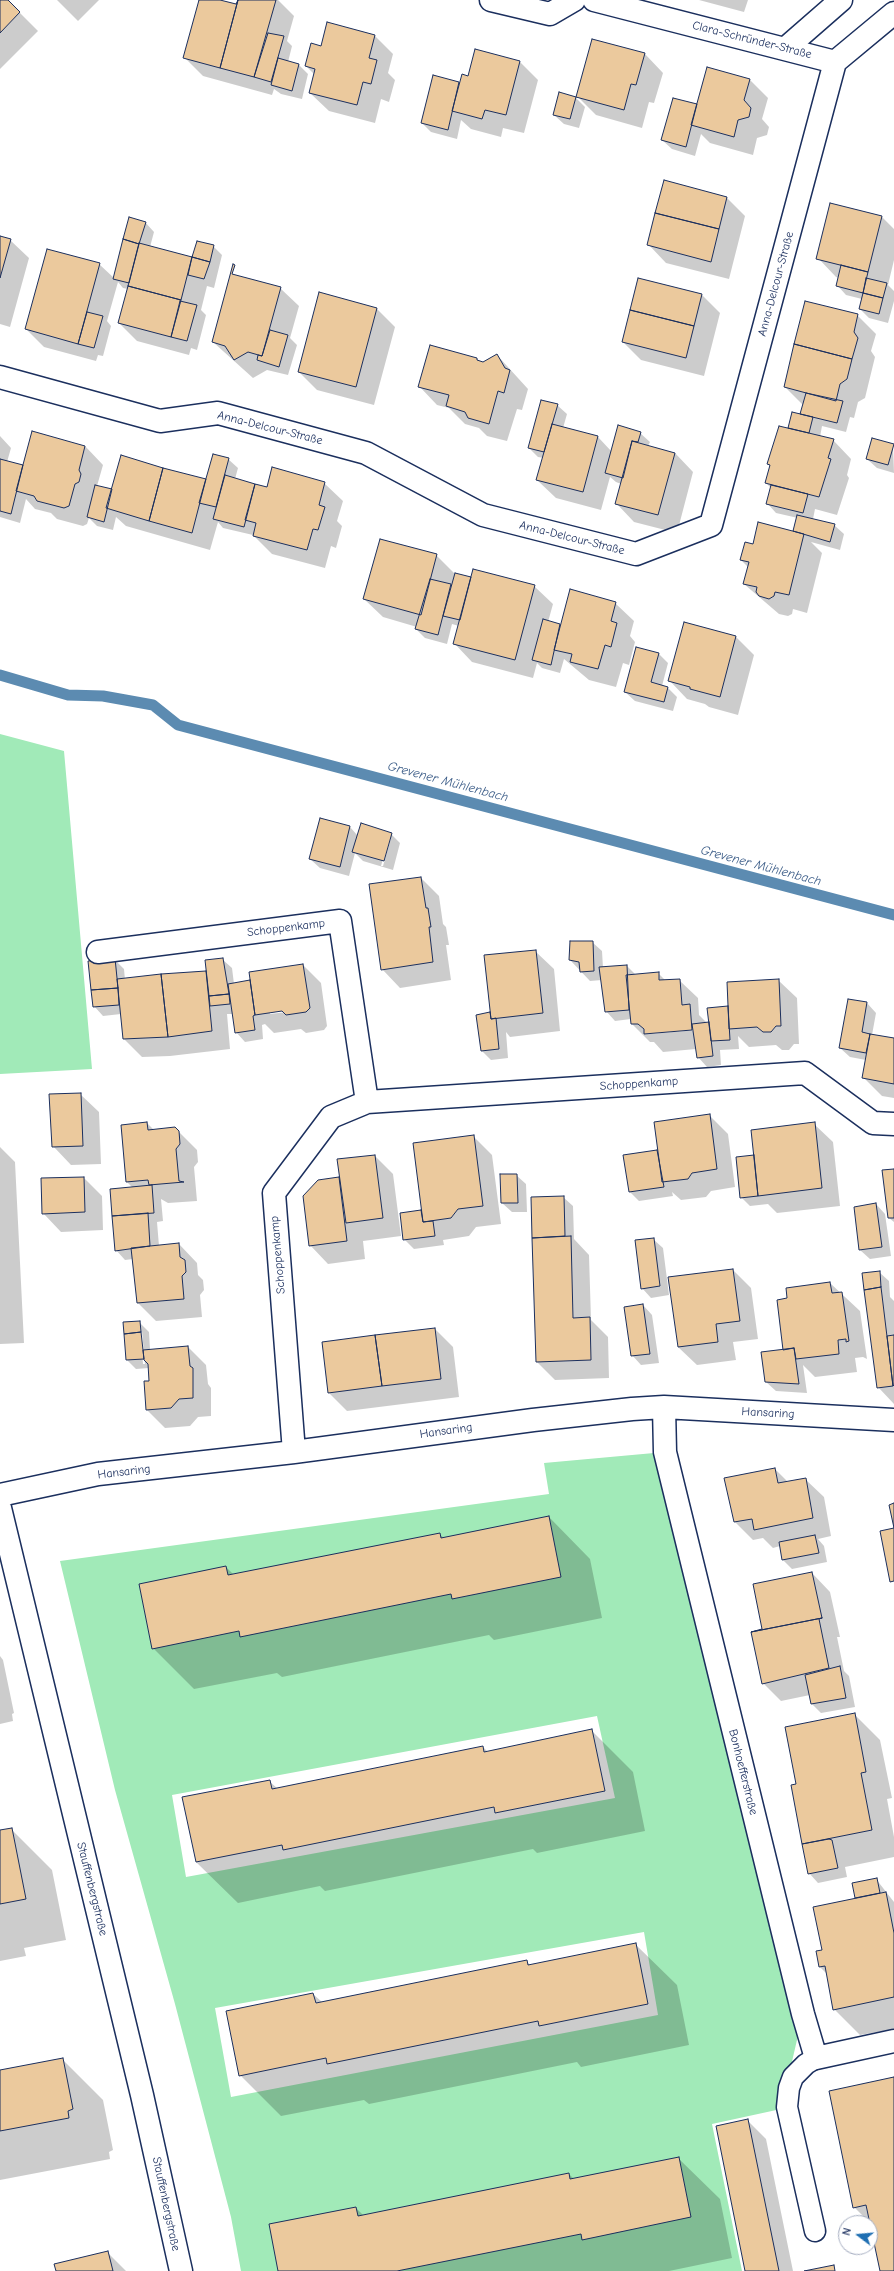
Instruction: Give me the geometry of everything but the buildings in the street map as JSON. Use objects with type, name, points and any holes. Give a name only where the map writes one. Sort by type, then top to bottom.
[{"type":"street","points":[[491,0],[550,14],[574,0]]},
{"type":"street","name":"Clara-Schründer-Straße","points":[[594,0],[786,48],[835,62]]},
{"type":"street","points":[[786,48],[841,0]]},
{"type":"street","points":[[835,62],[894,13]]},
{"type":"street","name":"Anna-Delcour-Straße","points":[[0,377],[160,421],[218,413],[366,453],[483,515],[636,554],[643,552],[711,526],[835,62]]},
{"type":"street","name":"Schoppenkamp","points":[[98,952],[340,921],[368,1102]]},
{"type":"street","name":"Schoppenkamp","points":[[294,1452],[274,1193],[331,1117],[368,1102],[805,1073],[873,1123],[894,1124]]},
{"type":"street","name":"Hansaring","points":[[0,1495],[98,1474],[294,1452],[533,1420],[664,1407],[894,1420]]},
{"type":"street","name":"Bonhoefferstraße","points":[[664,1407],[665,1452],[803,2014],[816,2058]]},
{"type":"street","name":"Stauffenbergstraße","points":[[0,1508],[140,2088],[181,2271]]},
{"type":"street","points":[[816,2058],[894,2040]]},
{"type":"lane","points":[[815,2231],[787,2107],[789,2088],[793,2077],[806,2064],[816,2058]]},
{"type":"green space","points":[[0,734],[64,751],[92,1069],[0,1074]]},
{"type":"green space","points":[[665,1452],[803,2014],[781,2109],[712,2124],[742,2271],[241,2271],[231,2217],[175,2004],[115,1790],[60,1561],[549,1494],[544,1463]],"holes":[[[597,1716],[615,1798],[186,1877],[172,1795]],[[644,1932],[658,2015],[231,2097],[215,2008]]]},
{"type":"waterway","name":"Grevener Mühlenbach","points":[[0,675],[68,695],[103,696],[153,705],[178,725],[894,915]]}]
